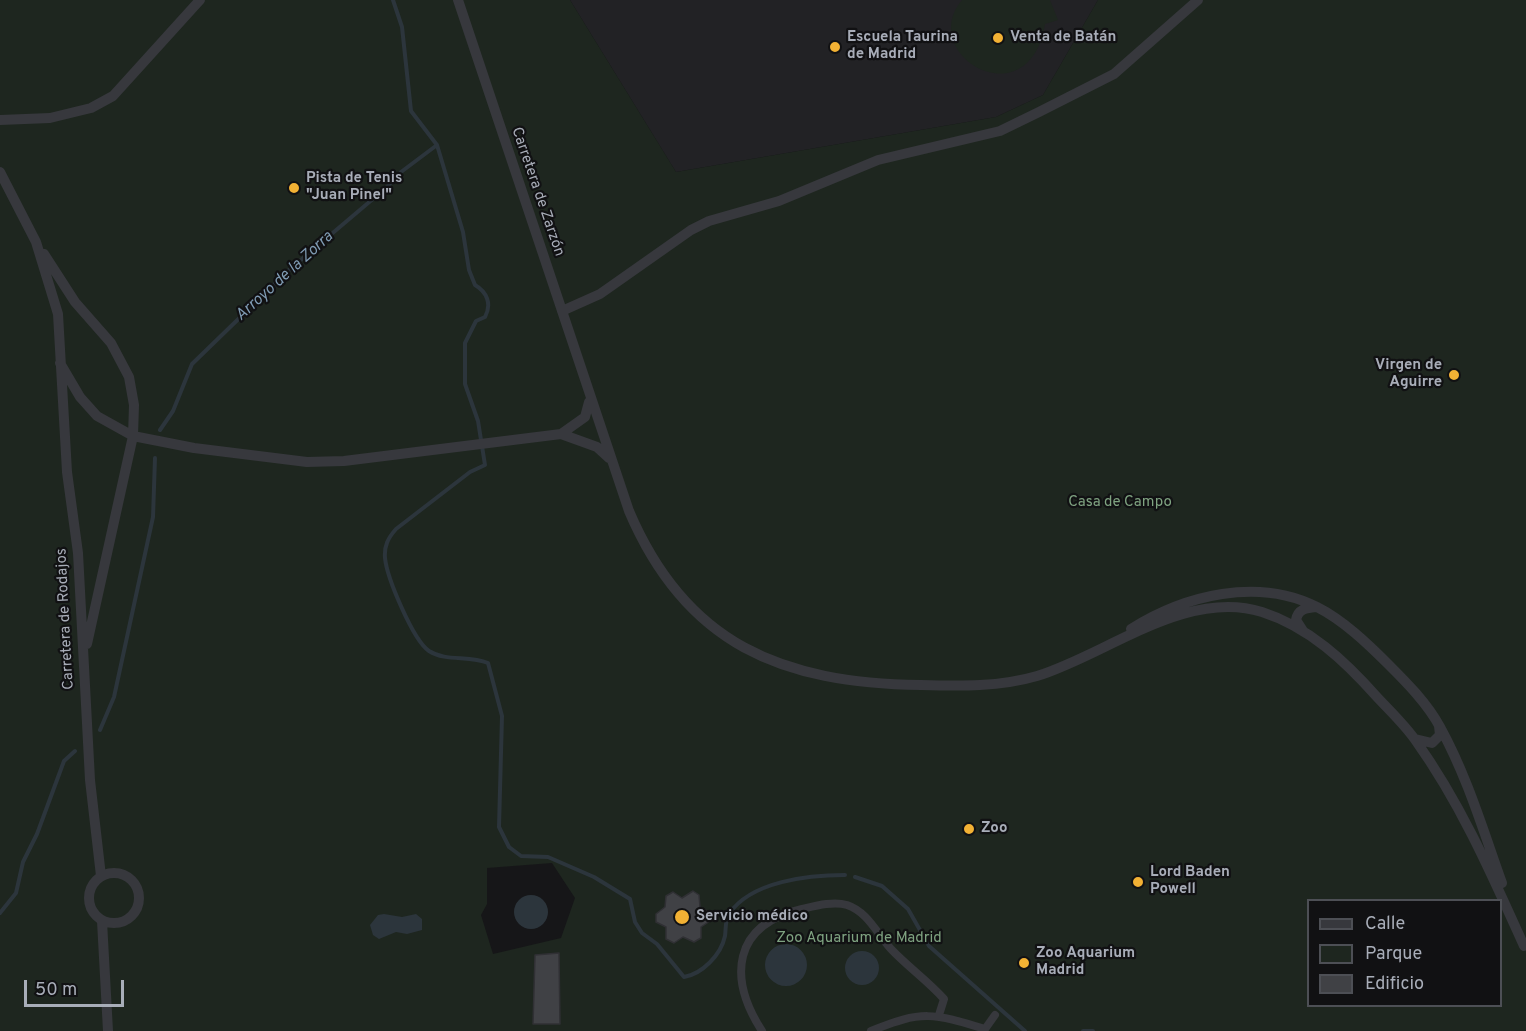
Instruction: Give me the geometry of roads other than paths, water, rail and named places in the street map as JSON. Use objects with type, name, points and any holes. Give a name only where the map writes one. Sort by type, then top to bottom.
[{"type":"street","points":[[0,120],[60,116],[91,108],[113,96],[200,0]]},
{"type":"street","name":"Carretera de Zarzón","points":[[458,0],[629,511],[652,561],[678,595],[709,626],[766,660],[789,668],[883,684],[964,686],[1009,682],[1036,676],[1171,618],[1228,608],[1261,612],[1303,631],[1341,658],[1415,739],[1453,798],[1476,841],[1525,949]]},
{"type":"street","points":[[562,311],[600,294],[691,230],[709,221],[779,201],[878,160],[1000,131],[1039,112],[1114,74],[1198,0]]},
{"type":"street","points":[[0,113],[15,119]]},
{"type":"street","points":[[0,172],[36,242],[75,302],[111,343],[129,377],[134,405],[133,436],[84,659]]},
{"type":"street","name":"Carretera de Rodajos","points":[[36,242],[58,314],[59,360],[68,472],[78,554],[90,780],[101,876]]},
{"type":"street","points":[[59,360],[80,397],[97,416],[133,436],[194,448],[307,462],[344,461],[593,432],[598,424]]},
{"type":"street","points":[[566,435],[587,414],[588,393]]},
{"type":"street","points":[[566,435],[597,447],[611,461]]},
{"type":"street","name":"Carretera de Zarzón","points":[[1098,649],[1136,626],[1190,601],[1256,591],[1278,594],[1317,607],[1377,654],[1412,689],[1439,725],[1467,782],[1525,949]]},
{"type":"street","points":[[1303,631],[1296,620],[1297,615],[1305,608],[1317,607]]},
{"type":"street","points":[[1415,739],[1432,743],[1438,738],[1439,725]]},
{"type":"street","points":[[112,873],[128,877],[134,883],[140,898],[135,914],[120,923],[102,921],[96,917],[89,903],[91,886],[101,876],[112,873]]},
{"type":"street","points":[[762,1031],[742,992],[740,966],[748,944],[762,926],[775,918],[820,905],[846,904],[864,915],[891,949],[944,999],[939,1015]]},
{"type":"street","points":[[102,921],[108,1031]]},
{"type":"street","points":[[871,1031],[904,1017],[939,1015],[985,1030],[995,1015]]},
{"type":"waterway","points":[[393,0],[402,27],[411,111],[437,145],[463,232],[469,270],[475,285],[483,291],[488,308],[485,317],[476,321],[465,343],[465,384],[478,421],[485,465],[470,472],[396,529],[387,542],[385,558],[390,579],[402,608],[423,645],[429,651],[443,656],[488,663],[502,716],[499,827],[509,847],[521,856],[548,857],[594,877],[630,899],[635,922],[642,933],[657,944],[684,977],[704,968],[715,957],[723,943],[729,914],[751,894],[782,882],[815,876],[845,875]]},
{"type":"waterway","name":"Arroyo de la Zorra","points":[[160,430],[173,411],[192,364],[289,270],[387,187],[401,172],[437,145]]},
{"type":"waterway","name":"Arroyo de la Zorra","points":[[100,730],[114,697],[153,517],[155,458]]},
{"type":"waterway","name":"Arroyo de la Zorra","points":[[0,913],[16,893],[23,862],[37,834],[64,761],[75,751]]},
{"type":"waterway","points":[[855,877],[882,886],[908,909],[929,946],[1025,1031]]},
{"type":"waterway","points":[[1083,1031],[1093,1031]]},
{"type":"place","name":"Venta de Batán","points":[[998,38]]},
{"type":"place","name":"Escuela Taurina de Madrid","points":[[835,47]]},
{"type":"place","name":"Pista de Tenis \"Juan Pinel\"","points":[[294,188]]},
{"type":"place","name":"Virgen de Aguirre","points":[[1454,375]]},
{"type":"place","name":"Zoo","points":[[969,829]]},
{"type":"place","name":"Lord Baden Powell","points":[[1138,882]]},
{"type":"place","name":"Servicio médico","points":[[682,917]]},
{"type":"place","name":"Zoo Aquarium Madrid","points":[[1024,963]]},
{"type":"park label","name":"Casa de Campo","points":[[1120,503]]},
{"type":"park label","name":"Zoo Aquarium de Madrid","points":[[859,939]]}]
